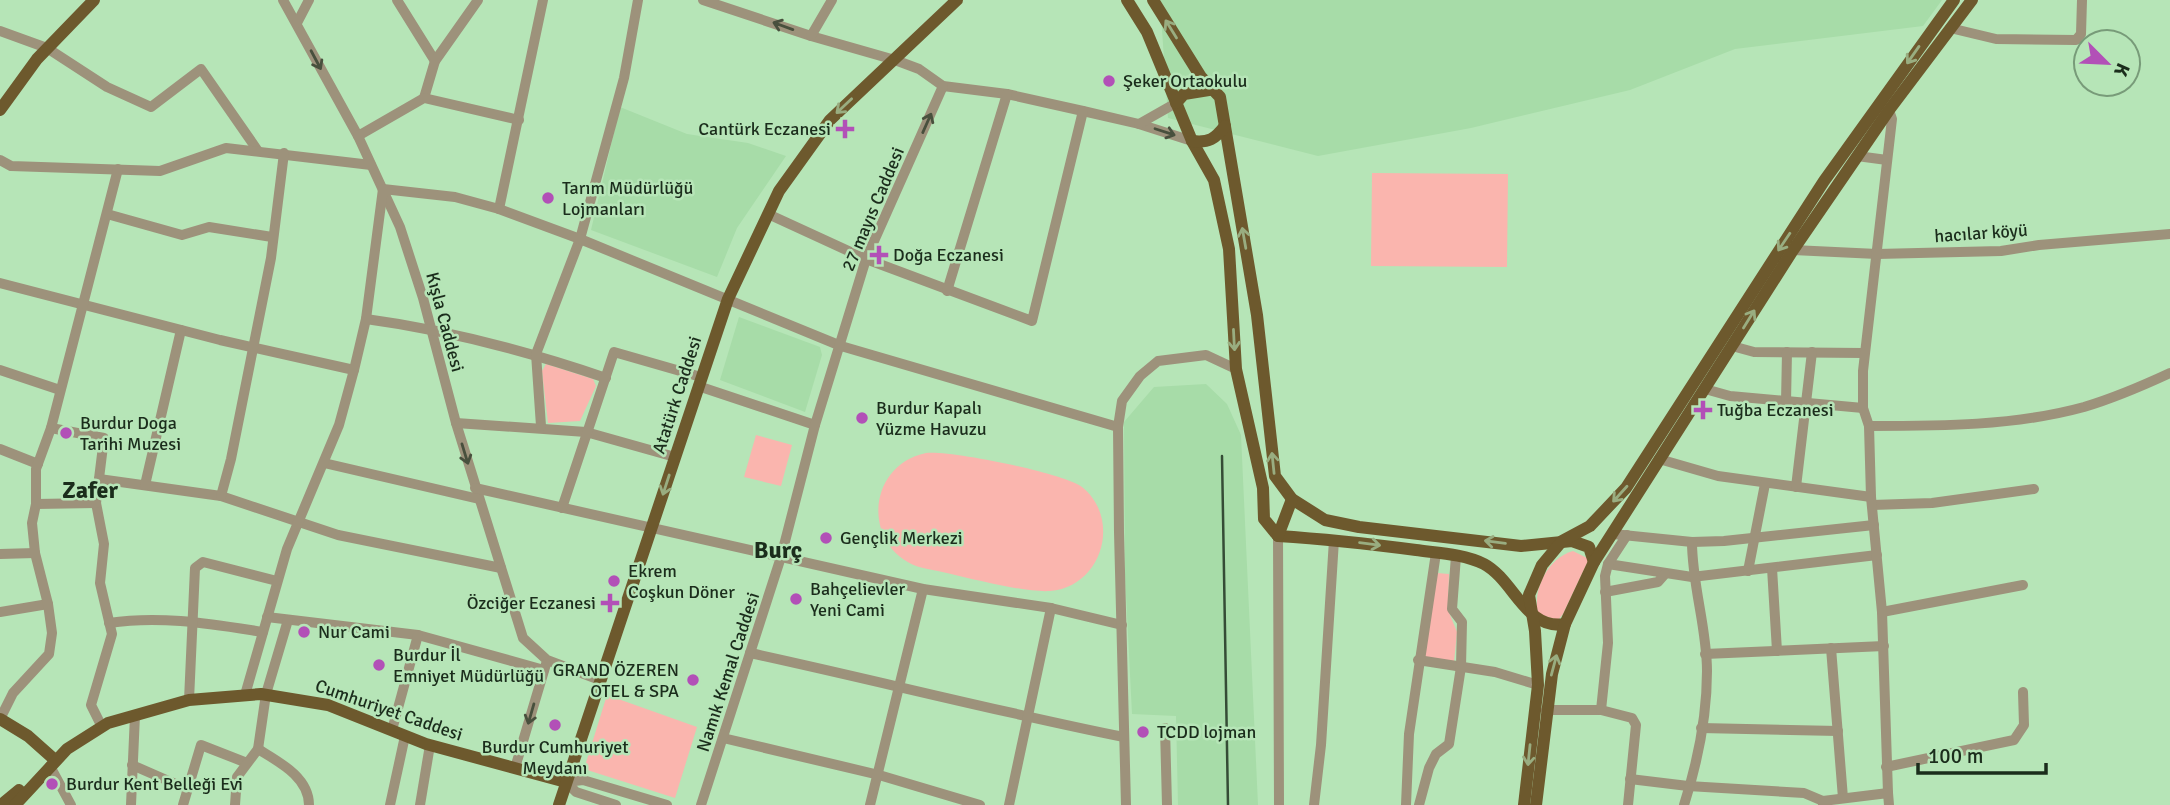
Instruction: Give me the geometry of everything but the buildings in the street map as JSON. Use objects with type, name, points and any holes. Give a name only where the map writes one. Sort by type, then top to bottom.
[{"type":"main road","points":[[0,110],[47,48],[94,0]]},
{"type":"main road","name":"Atatürk Caddesi","points":[[559,805],[727,299],[779,191],[830,120],[895,60],[942,6],[957,0]]},
{"type":"main road","points":[[1127,0],[1147,32],[1192,141],[1214,180],[1230,250],[1236,369],[1263,488],[1264,519],[1278,536],[1436,552],[1481,563],[1496,572],[1531,615],[1545,624],[1565,624]]},
{"type":"main road","points":[[1153,0],[1201,77],[1220,97],[1257,315],[1275,476],[1292,499],[1325,520],[1359,527],[1521,546],[1562,541],[1583,543],[1589,548],[1594,562]]},
{"type":"main road","points":[[1524,805],[1538,685],[1529,595],[1542,565],[1562,541],[1590,526],[1626,488],[1817,192],[1954,0]]},
{"type":"main road","points":[[1536,805],[1546,710],[1565,624],[1594,562],[1620,535],[1659,458],[1793,250],[1889,110],[1972,0]]},
{"type":"main road","points":[[1176,103],[1184,94],[1214,89]]},
{"type":"main road","points":[[1192,141],[1206,142],[1216,138],[1225,126]]},
{"type":"main road","points":[[1278,536],[1292,499]]},
{"type":"main road","name":"Cumhuriyet Caddesi","points":[[52,763],[102,727],[135,715],[189,700],[266,694],[328,705],[405,737],[566,782]]},
{"type":"main road","points":[[0,719],[28,736],[52,763]]},
{"type":"main road","points":[[1,805],[52,763]]},
{"type":"main road","points":[[15,805],[41,779],[52,763]]},
{"type":"street","name":"Kışla Caddesi","points":[[284,0],[358,136],[400,227],[431,327],[475,488],[523,638],[545,665]]},
{"type":"street","points":[[297,23],[309,0]]},
{"type":"street","points":[[397,0],[435,61]]},
{"type":"street","points":[[424,98],[435,61],[478,0]]},
{"type":"street","points":[[499,209],[544,0]]},
{"type":"street","points":[[541,426],[536,354],[580,239],[624,78],[638,0]]},
{"type":"street","points":[[703,0],[811,36],[895,60],[919,69],[943,86],[1007,94],[1139,124],[1192,141]]},
{"type":"street","points":[[811,36],[832,0]]},
{"type":"street","points":[[1950,28],[1996,39],[2076,40],[2081,34],[2082,0]]},
{"type":"street","points":[[0,32],[47,48],[107,87],[151,107],[201,69],[258,151]]},
{"type":"street","name":"27 mayıs Caddesi","points":[[841,346],[866,259],[943,86]]},
{"type":"street","points":[[947,291],[1007,94]]},
{"type":"street","points":[[358,136],[424,98],[519,120]]},
{"type":"street","points":[[1139,124],[1176,103]]},
{"type":"street","points":[[1889,110],[1892,119],[1863,353],[1863,408],[1869,426],[1871,501],[1884,646],[1889,805]]},
{"type":"street","points":[[768,214],[866,259],[1032,321],[1083,111]]},
{"type":"street","points":[[0,160],[11,166],[160,171],[226,148],[371,165]]},
{"type":"street","points":[[220,496],[232,459],[251,347],[271,258],[284,153]]},
{"type":"street","points":[[1857,156],[1887,160]]},
{"type":"street","points":[[0,719],[13,693],[49,654],[52,633],[48,604],[35,553],[32,523],[38,464],[51,428],[118,169]]},
{"type":"street","points":[[245,695],[278,581],[339,425],[354,370],[366,319],[383,189],[455,197],[499,209],[580,239],[841,346],[1118,427]]},
{"type":"street","points":[[107,214],[183,235],[209,227],[272,237]]},
{"type":"street","name":"hacılar köyü","points":[[1793,250],[1877,254],[2001,251],[2039,245],[2170,234]]},
{"type":"street","points":[[0,283],[181,330],[354,370]]},
{"type":"street","points":[[366,319],[431,327],[536,354],[606,378]]},
{"type":"street","points":[[145,485],[181,330]]},
{"type":"street","name":"Namık Kemal Caddesi","points":[[701,805],[781,557],[815,425],[841,346]]},
{"type":"street","points":[[1732,346],[1748,351],[1863,353]]},
{"type":"street","points":[[562,508],[614,352],[815,425]]},
{"type":"street","points":[[1786,402],[1787,352]]},
{"type":"street","points":[[1796,487],[1812,352]]},
{"type":"street","points":[[1126,805],[1118,427],[1122,401],[1140,376],[1158,361],[1206,355],[1236,369]]},
{"type":"street","points":[[0,370],[60,390]]},
{"type":"street","points":[[1869,426],[1978,423],[2045,416],[2102,401],[2170,373]]},
{"type":"street","points":[[1705,389],[1730,396],[1863,408]]},
{"type":"street","points":[[456,423],[541,426],[586,432],[675,457]]},
{"type":"street","points":[[51,428],[104,438],[96,503],[104,544],[100,583],[111,634],[91,705],[102,727]]},
{"type":"street","points":[[0,449],[38,464]]},
{"type":"street","points":[[1659,458],[1698,472],[1871,501],[1932,503],[2034,489]]},
{"type":"street","points":[[324,463],[479,499]]},
{"type":"street","points":[[99,479],[220,496],[338,535],[501,568]]},
{"type":"street","points":[[1748,571],[1765,484]]},
{"type":"street","points":[[475,488],[923,589],[1051,608],[1122,625]]},
{"type":"street","points":[[36,504],[96,503]]},
{"type":"street","points":[[1601,710],[1608,643],[1605,592],[1608,564],[1620,535],[1692,542],[1753,540],[1874,525]]},
{"type":"street","points":[[1278,536],[1279,805]]},
{"type":"street","points":[[1314,805],[1334,540]]},
{"type":"street","points":[[1684,805],[1701,728],[1707,672],[1692,577],[1692,542]]},
{"type":"street","points":[[1408,805],[1409,734],[1436,552]]},
{"type":"street","points":[[0,554],[35,553]]},
{"type":"street","points":[[1608,564],[1692,577],[1877,555]]},
{"type":"street","points":[[1419,805],[1429,768],[1436,754],[1449,744],[1461,667],[1462,622],[1452,609],[1456,556]]},
{"type":"street","points":[[189,700],[193,571],[201,563],[278,581]]},
{"type":"street","points":[[1772,568],[1777,651]]},
{"type":"street","points":[[1605,592],[1657,582],[1665,574]]},
{"type":"street","points":[[1882,612],[2023,585]]},
{"type":"street","points":[[870,805],[923,589]]},
{"type":"street","points":[[0,612],[48,604]]},
{"type":"street","points":[[1009,805],[1051,608]]},
{"type":"street","points":[[267,617],[418,635],[600,680]]},
{"type":"street","points":[[109,623],[133,619],[192,620],[262,632]]},
{"type":"street","points":[[235,805],[237,777],[258,749],[266,694],[288,620]]},
{"type":"street","points":[[392,730],[418,635]]},
{"type":"street","points":[[1706,654],[1884,646]]},
{"type":"street","points":[[1830,648],[1843,798]]},
{"type":"street","points":[[750,653],[899,685],[1027,718],[1124,737]]},
{"type":"street","points":[[1418,660],[1495,671],[1538,685]]},
{"type":"street","points":[[515,768],[545,665]]},
{"type":"street","points":[[1886,767],[2014,740],[2024,725],[2023,692]]},
{"type":"street","points":[[1546,710],[1601,710],[1632,718],[1636,725],[1628,805]]},
{"type":"street","points":[[131,805],[135,715]]},
{"type":"street","points":[[1165,728],[1167,805]]},
{"type":"street","points":[[1701,728],[1838,731]]},
{"type":"street","points":[[390,805],[405,737]]},
{"type":"street","points":[[723,738],[878,775],[980,805]]},
{"type":"street","points":[[183,805],[201,745],[247,764]]},
{"type":"street","points":[[421,805],[430,745]]},
{"type":"street","points":[[258,749],[292,769],[309,796],[309,805]]},
{"type":"street","points":[[52,763],[71,805]]},
{"type":"street","points":[[132,765],[187,789]]},
{"type":"street","points":[[1630,779],[1690,786],[1804,793],[1823,803],[1888,793]]},
{"type":"street","points":[[566,782],[583,780],[667,805]]},
{"type":"street","points":[[566,782],[576,792],[616,805]]},
{"type":"shaded area","points":[[1160,0],[1942,0],[1923,26],[1735,49],[1630,90],[1471,128],[1318,156],[1168,118]]},
{"type":"shaded area","points":[[620,107],[687,134],[748,143],[786,156],[737,228],[717,277],[591,230]]},
{"type":"shaded area","points":[[1372,173],[1508,174],[1507,267],[1371,266]]},
{"type":"shaded area","points":[[739,317],[820,347],[822,355],[805,412],[720,380]]},
{"type":"shaded area","points":[[546,364],[593,379],[596,386],[580,421],[548,423],[542,371]]},
{"type":"shaded area","points":[[1206,384],[1227,404],[1241,435],[1258,805],[1178,805],[1176,716],[1132,714],[1125,575],[1124,422],[1154,387]]},
{"type":"shaded area","points":[[756,435],[792,445],[781,486],[744,477]]},
{"type":"shaded area","points":[[926,453],[958,455],[1006,464],[1053,475],[1082,487],[1094,500],[1101,516],[1103,533],[1094,565],[1083,578],[1068,587],[1037,591],[923,568],[903,559],[889,545],[881,528],[878,509],[882,491],[891,474],[906,461]]},
{"type":"shaded area","points":[[1573,551],[1589,559],[1563,614],[1558,620],[1538,614],[1537,595],[1549,567]]},
{"type":"shaded area","points":[[1437,573],[1449,574],[1448,610],[1457,632],[1454,662],[1423,658]]},
{"type":"shaded area","points":[[607,695],[697,727],[675,798],[584,769]]},
{"type":"railway","points":[[1222,456],[1228,805]]},
{"type":"place","name":"Şeker Ortaokulu","points":[[1109,81]]},
{"type":"place","name":"Cantürk Eczanesi","points":[[845,129]]},
{"type":"place","name":"Tarım Müdürlüğü Lojmanları","points":[[548,198]]},
{"type":"place","name":"Doğa Eczanesi","points":[[879,255]]},
{"type":"place","name":"Tuğba Eczanesi","points":[[1703,410]]},
{"type":"place","name":"Burdur Kapalı Yüzme Havuzu","points":[[862,418]]},
{"type":"place","name":"Burdur Doga Tarihi Muzesi","points":[[66,433]]},
{"type":"place","name":"Gençlik Merkezi","points":[[826,538]]},
{"type":"place","name":"Ekrem Coşkun Döner","points":[[614,581]]},
{"type":"place","name":"Bahçelievler Yeni Cami","points":[[796,599]]},
{"type":"place","name":"Özciğer Eczanesi","points":[[610,603]]},
{"type":"place","name":"Nur Cami","points":[[304,632]]},
{"type":"place","name":"Burdur İl Emniyet Müdürlüğü","points":[[379,665]]},
{"type":"place","name":"GRAND ÖZEREN OTEL & SPA","points":[[693,680]]},
{"type":"place","name":"Burdur Cumhuriyet Meydanı","points":[[555,725]]},
{"type":"place","name":"TCDD lojman","points":[[1143,732]]},
{"type":"place","name":"Burdur Kent Belleği Evi","points":[[52,784]]},
{"type":"district","name":"Zafer","points":[[90,490]]},
{"type":"district","name":"Burç","points":[[778,550]]}]
